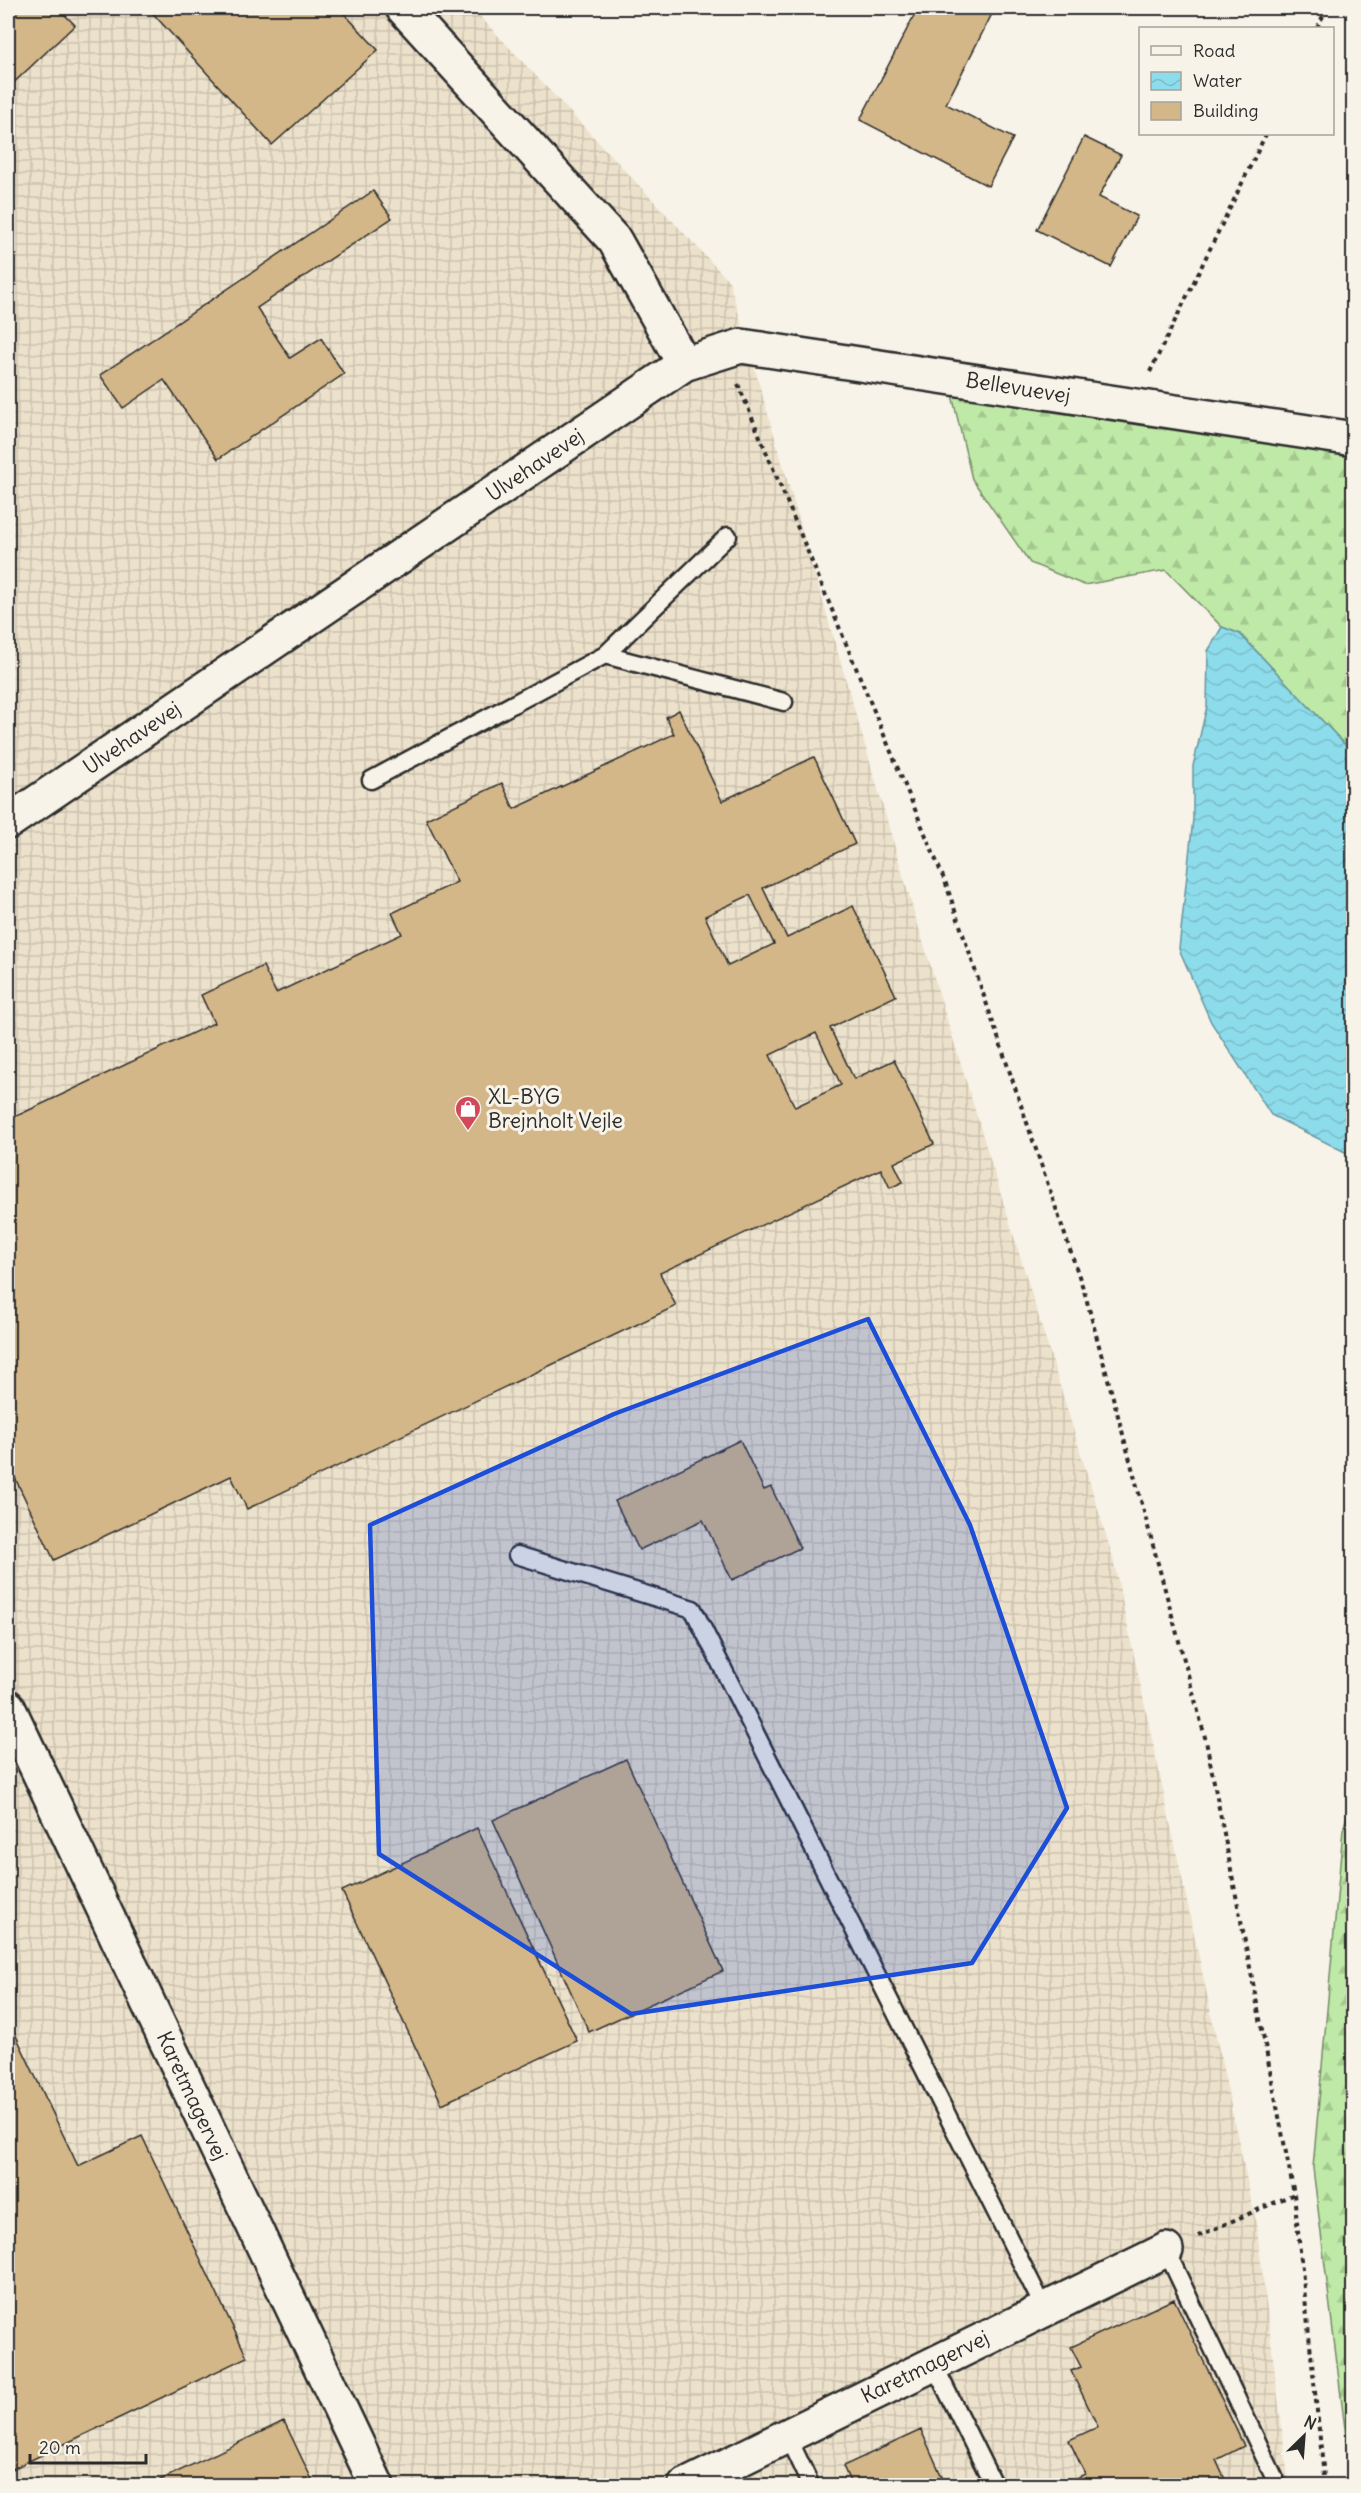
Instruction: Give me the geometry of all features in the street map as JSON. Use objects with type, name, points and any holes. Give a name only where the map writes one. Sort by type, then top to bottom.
[{"type":"street","points":[[403,8],[615,241],[684,364]]},
{"type":"street","name":"Bellevuevej","points":[[684,364],[741,346],[1353,439]]},
{"type":"street","name":"Ulvehavevej","points":[[8,822],[684,364]]},
{"type":"street","name":"Karetmagervej","points":[[8,1707],[377,2486]]},
{"type":"street","name":"Karetmagervej","points":[[685,2486],[1166,2250]]},
{"type":"lane","points":[[371,780],[605,655],[728,536]]},
{"type":"lane","points":[[605,655],[784,702]]},
{"type":"lane","points":[[517,1555],[693,1609],[1044,2308]]},
{"type":"lane","points":[[1166,2250],[1274,2477]]},
{"type":"lane","points":[[933,2363],[994,2486]]},
{"type":"lane","points":[[787,2435],[811,2486]]},
{"type":"path","points":[[1318,27],[1327,8]]},
{"type":"path","points":[[1134,405],[1266,135]]},
{"type":"path","points":[[684,364],[738,384],[946,884],[1085,1294],[1206,1741],[1294,2194],[1325,2486]]},
{"type":"path","points":[[1166,2250],[1294,2194]]},
{"type":"highlighted area","points":[[868,1319],[970,1525],[1067,1808],[972,1963],[631,2014],[379,1854],[370,1525],[614,1414]]},
{"type":"shaded area","points":[[8,8],[472,8],[729,281],[913,909],[1113,1558],[1256,2222],[1289,2485],[8,2486]]},
{"type":"green space","points":[[952,395],[1353,452],[1353,753],[1240,634],[1222,627],[1166,570],[1084,585],[1030,563],[972,479]]},
{"type":"green space","points":[[1353,1796],[1354,2485],[1352,2486],[1313,2168],[1343,1830]]},
{"type":"water","points":[[1222,627],[1240,634],[1353,753],[1353,1156],[1271,1115],[1211,1022],[1179,949],[1193,819],[1193,766],[1207,706],[1208,651]]},
{"type":"building","points":[[21,8],[58,8],[75,25],[8,88],[8,20]]},
{"type":"building","points":[[148,8],[339,8],[378,50],[272,145]]},
{"type":"building","points":[[918,8],[995,8],[946,104],[1013,138],[988,186],[860,120]]},
{"type":"building","points":[[1084,137],[1121,155],[1099,197],[1137,216],[1111,267],[1037,230]]},
{"type":"building","points":[[373,191],[392,218],[257,308],[290,358],[321,338],[344,374],[218,459],[164,380],[123,408],[100,375]]},
{"type":"building","name":"XL-BYG Brejnholt Vejle","points":[[679,710],[722,801],[814,757],[855,844],[763,888],[787,938],[853,906],[896,996],[830,1028],[854,1079],[894,1060],[934,1144],[894,1163],[903,1182],[890,1188],[881,1169],[660,1273],[676,1306],[247,1509],[231,1476],[54,1560],[8,1463],[8,1120],[214,1023],[201,995],[263,966],[276,993],[402,934],[392,913],[457,882],[426,819],[502,783],[514,809],[674,734],[666,717]],"holes":[[[750,895],[774,944],[728,966],[705,916]],[[816,1033],[841,1085],[795,1107],[770,1055]]]},
{"type":"building","points":[[740,1440],[764,1490],[771,1487],[800,1548],[732,1580],[703,1520],[639,1550],[615,1501]]},
{"type":"building","points":[[626,1759],[723,1971],[589,2032],[493,1820]]},
{"type":"building","points":[[477,1828],[577,2041],[442,2104],[342,1891]]},
{"type":"building","points":[[8,2019],[78,2166],[142,2136],[247,2357],[8,2471]]},
{"type":"building","points":[[1174,2299],[1244,2446],[1216,2460],[1228,2486],[1060,2486],[1085,2474],[1069,2440],[1098,2427],[1071,2371],[1081,2367],[1071,2347]]},
{"type":"building","points":[[284,2421],[315,2486],[163,2486],[160,2480]]},
{"type":"building","points":[[921,2430],[946,2486],[852,2486],[843,2466]]},
{"type":"place","name":"XL-BYG Brejnholt Vejle","points":[[468,1132]]}]
